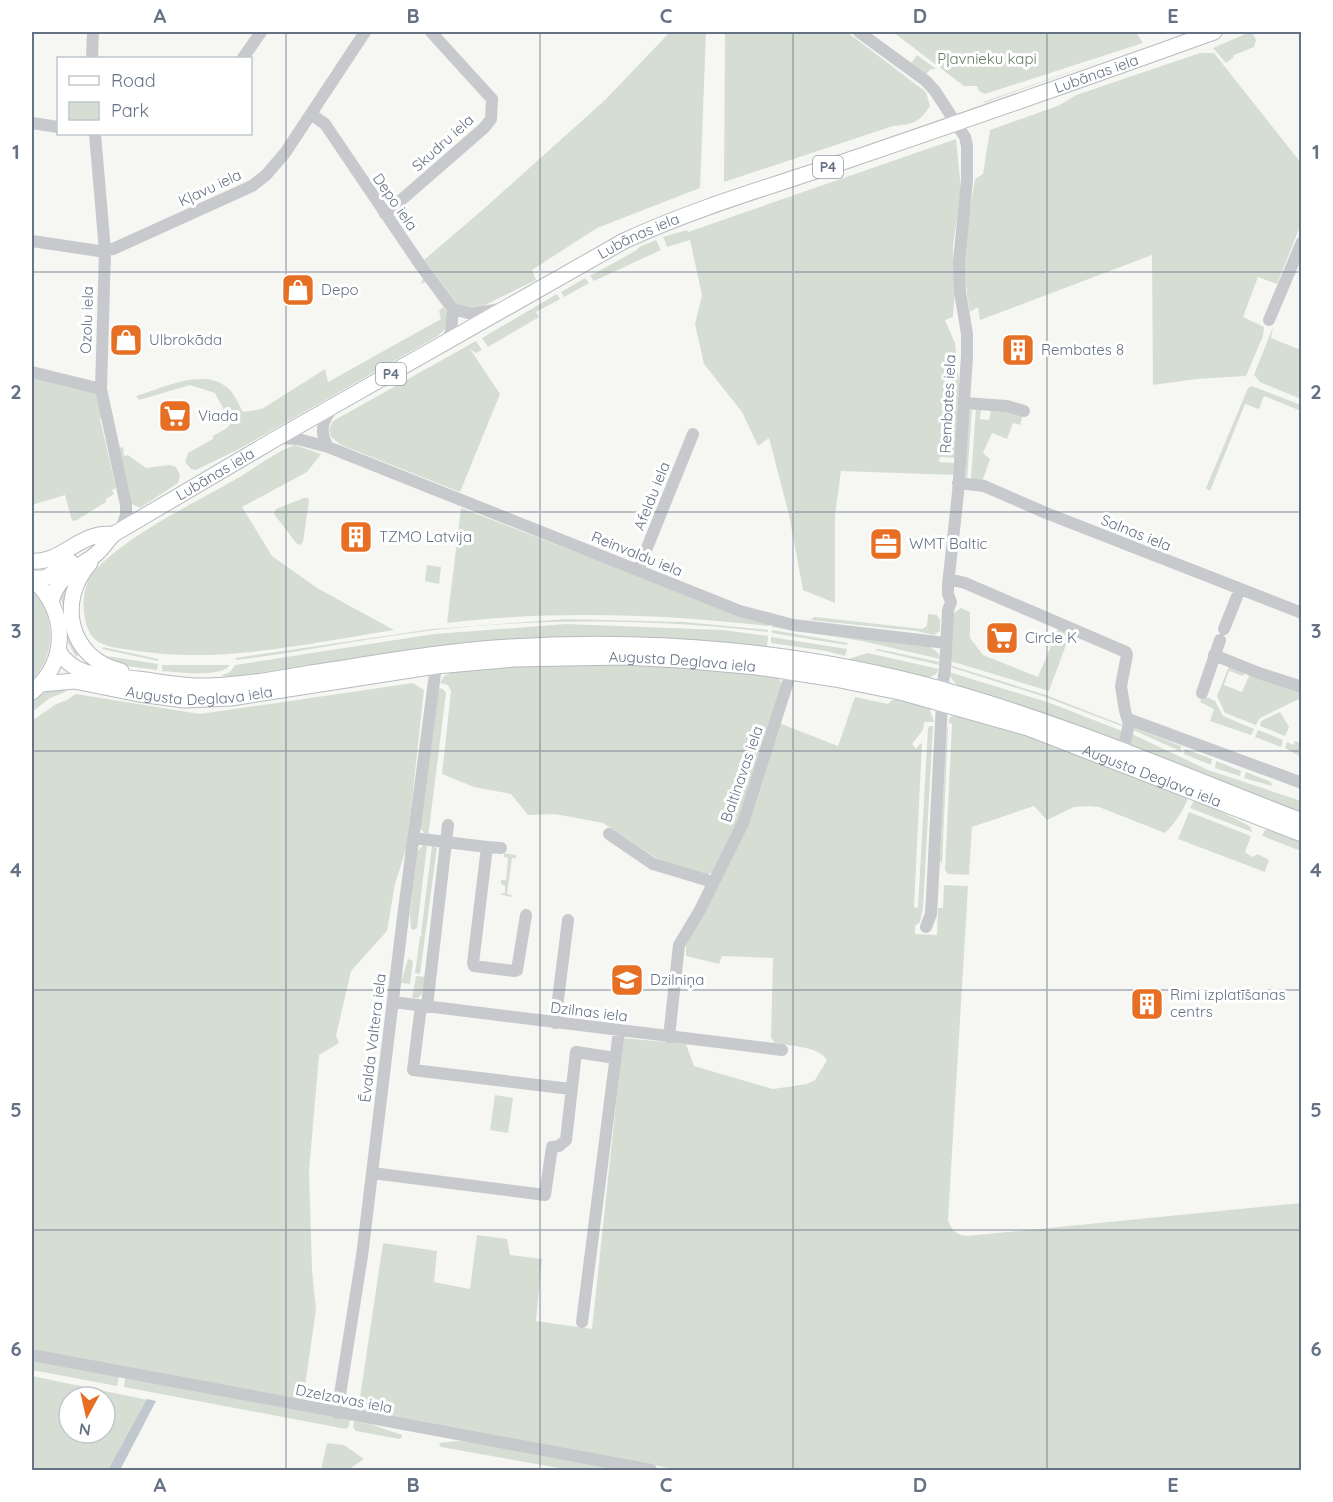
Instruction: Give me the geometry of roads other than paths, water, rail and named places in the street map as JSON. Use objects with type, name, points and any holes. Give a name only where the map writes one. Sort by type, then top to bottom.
[{"type":"main road","name":"Lubānas iela","points":[[51,602],[53,592],[66,575],[93,550],[114,535],[277,438],[624,241],[655,226],[1214,32]]},
{"type":"main road","name":"P4","points":[[32,561],[52,558],[94,536],[114,535]]},
{"type":"main road","name":"Lubānas iela","points":[[32,571],[46,569],[93,550]]},
{"type":"main road","name":"Lubānas iela","points":[[32,578],[45,578],[93,550]]},
{"type":"main road","points":[[93,550],[76,583],[70,607],[72,627],[81,645],[97,661],[106,667],[125,672],[138,679]]},
{"type":"main road","name":"P4","points":[[32,578],[51,602],[58,621],[58,644]]},
{"type":"main road","points":[[36,688],[54,663],[58,644]]},
{"type":"main road","name":"Augusta Deglava iela","points":[[58,644],[77,661],[109,675],[208,687],[255,682],[433,654],[507,647],[624,644],[715,650],[802,660],[942,696],[1123,751],[1302,821]]},
{"type":"main road","name":"Augusta Deglava iela","points":[[36,688],[74,681],[184,700],[219,698],[436,666],[514,659],[624,657],[723,663],[942,696]]},
{"type":"main road","name":"Augusta Deglava iela","points":[[1045,728],[1302,834]]},
{"type":"street","points":[[92,57],[93,32]]},
{"type":"street","points":[[244,57],[261,32]]},
{"type":"street","name":"Kļavu iela","points":[[105,251],[252,186],[266,175],[285,153],[312,114],[365,32]]},
{"type":"street","name":"Skudru iela","points":[[385,214],[484,128],[491,118],[492,99],[431,32]]},
{"type":"street","name":"Rembates iela","points":[[859,32],[926,81],[935,91],[965,137],[968,162],[959,262],[960,292],[967,334],[965,403],[948,594],[951,602],[948,610],[942,696],[931,914],[926,927]]},
{"type":"street","name":"Depo iela","points":[[312,114],[325,124],[385,214],[453,309]]},
{"type":"street","points":[[32,123],[57,127]]},
{"type":"street","name":"Ozolu iela","points":[[95,135],[105,251],[101,389],[126,505],[126,515],[114,535]]},
{"type":"street","points":[[32,241],[105,251]]},
{"type":"street","points":[[1269,320],[1302,242]]},
{"type":"street","points":[[446,342],[451,332],[453,309],[472,314],[504,309]]},
{"type":"street","points":[[32,372],[101,389]]},
{"type":"street","points":[[965,403],[1007,406],[1024,411]]},
{"type":"street","points":[[328,447],[323,439],[322,431],[325,417],[335,405]]},
{"type":"street","name":"Afeldu iela","points":[[638,570],[693,434]]},
{"type":"street","name":"Reinvaldu iela","points":[[277,438],[298,439],[328,447],[638,570],[715,603],[764,619],[793,625],[946,644]]},
{"type":"street","name":"Salnas iela","points":[[958,483],[984,486],[1046,513],[1302,613]]},
{"type":"street","points":[[126,505],[139,513],[153,512]]},
{"type":"street","points":[[949,579],[962,582],[1126,652],[1122,686],[1128,730],[1123,751]]},
{"type":"street","points":[[1202,693],[1222,635],[1226,611],[1240,589]]},
{"type":"street","points":[[1214,655],[1302,687]]},
{"type":"street","name":"Ēvalda Valtera iela","points":[[337,1413],[360,1267],[436,666]]},
{"type":"street","name":"Baltinavas iela","points":[[669,1037],[680,945],[743,823],[791,672]]},
{"type":"street","points":[[1128,719],[1302,783]]},
{"type":"street","points":[[448,825],[413,1071],[571,1089]]},
{"type":"street","points":[[609,834],[653,864],[713,882]]},
{"type":"street","points":[[413,838],[501,848]]},
{"type":"street","points":[[487,847],[474,966],[517,970],[526,915]]},
{"type":"street","points":[[555,1023],[568,920]]},
{"type":"street","name":"Dzilnas iela","points":[[393,1002],[782,1050]]},
{"type":"street","points":[[582,1322],[619,1031]]},
{"type":"street","points":[[372,1173],[545,1195],[552,1147],[559,1146],[566,1140],[576,1052],[615,1058]]},
{"type":"street","name":"Dzelzavas iela","points":[[32,1355],[651,1470]]},
{"type":"place","name":"Depo","points":[[298,290]]},
{"type":"place","name":"Ulbrokāda","points":[[126,340]]},
{"type":"place","name":"Rembates 8","points":[[1018,350]]},
{"type":"place","name":"Viada","points":[[175,416]]},
{"type":"place","name":"TZMO Latvija","points":[[356,537]]},
{"type":"place","name":"WMT Baltic","points":[[886,544]]},
{"type":"place","name":"Circle K","points":[[1002,638]]},
{"type":"place","name":"Dzilniņa","points":[[627,980]]},
{"type":"place","name":"Rimi izplatīšanas centrs","points":[[1147,1004]]},
{"type":"park label","name":"Pļavnieku kapi","points":[[987,59]]}]
